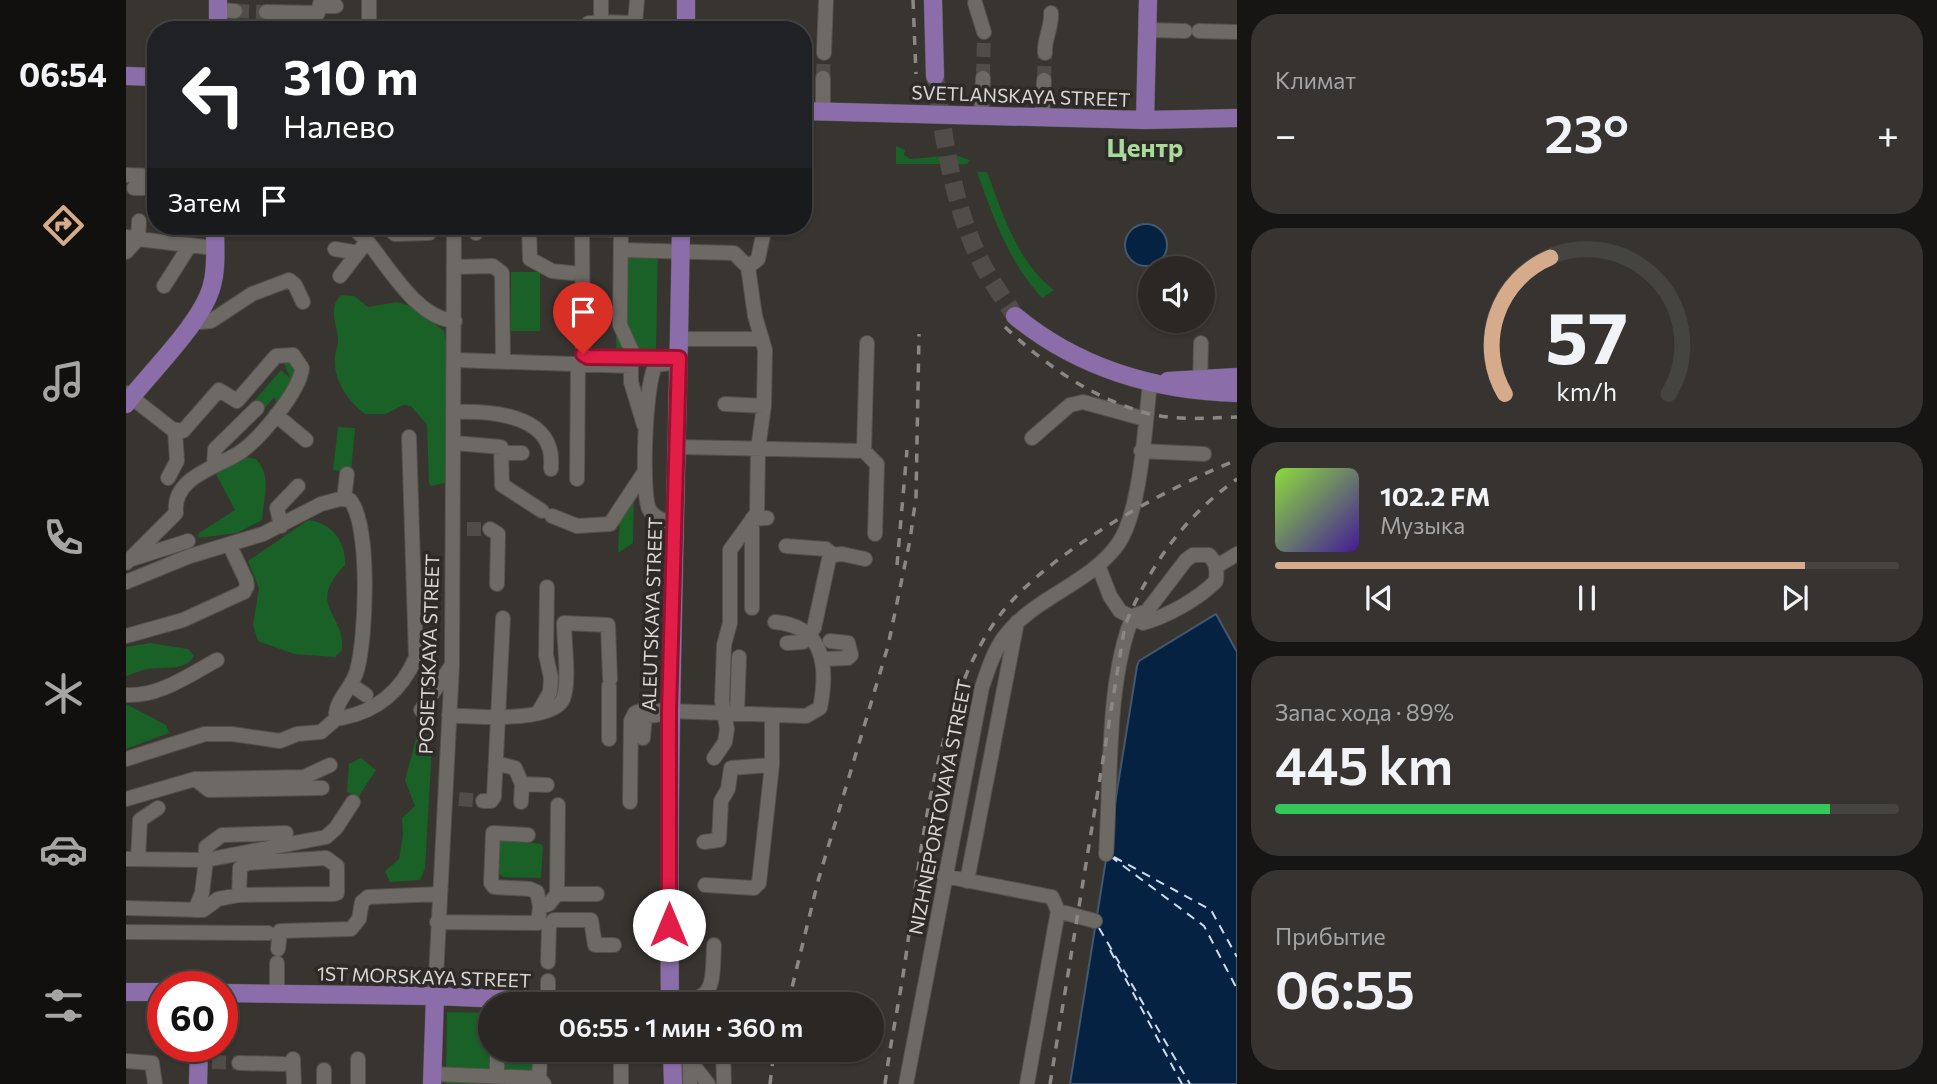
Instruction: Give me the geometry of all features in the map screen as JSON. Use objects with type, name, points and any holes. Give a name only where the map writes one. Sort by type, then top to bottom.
[{"type":"main road","points":[[685,21],[686,0]]},
{"type":"main road","points":[[933,0],[934,76]]},
{"type":"main road","points":[[1145,120],[1148,0]]},
{"type":"main road","points":[[126,76],[147,77]]},
{"type":"main road","name":"SVETLANSKAYA STREET","points":[[812,111],[1145,120],[1237,118]]},
{"type":"main road","points":[[128,398],[195,318],[213,282],[215,235]]},
{"type":"main road","name":"ALEUTSKAYA STREET","points":[[670,992],[663,712],[676,525],[681,235]]},
{"type":"main road","points":[[1015,316],[1046,341],[1072,356],[1150,383],[1200,385],[1237,393]]},
{"type":"main road","points":[[1200,385],[1237,377]]},
{"type":"main road","points":[[126,992],[147,992]]},
{"type":"main road","name":"1ST MORSKAYA STREET","points":[[238,993],[478,998]]},
{"type":"main road","name":"POSIETSKAYA STREET","points":[[432,1079],[435,996]]},
{"type":"main road","points":[[198,1084],[202,1062]]},
{"type":"main road","points":[[672,1062],[673,1084]]},
{"type":"street","points":[[369,0],[369,21]]},
{"type":"street","points":[[595,21],[601,0]]},
{"type":"street","points":[[635,21],[637,0]]},
{"type":"street","points":[[824,53],[826,0]]},
{"type":"street","points":[[975,3],[984,32]]},
{"type":"street","points":[[266,12],[318,13],[326,4]]},
{"type":"street","points":[[1045,53],[1045,42],[1052,26],[1051,13]]},
{"type":"street","points":[[1147,30],[1237,32]]},
{"type":"street","points":[[823,78],[823,111]]},
{"type":"street","points":[[981,116],[983,78]]},
{"type":"street","points":[[1042,117],[1044,80]]},
{"type":"street","points":[[126,252],[139,220]]},
{"type":"street","points":[[361,235],[418,302],[440,318],[455,321]]},
{"type":"street","name":"POSIETSKAYA STREET","points":[[435,996],[439,894],[452,799],[449,715],[461,529],[455,443],[454,235]]},
{"type":"street","points":[[529,235],[530,258],[552,271],[581,274]]},
{"type":"street","points":[[582,235],[583,354],[588,357],[679,360]]},
{"type":"street","points":[[621,235],[620,326],[635,358]]},
{"type":"street","points":[[748,267],[758,259],[763,235]]},
{"type":"street","points":[[132,238],[215,248]]},
{"type":"street","points":[[340,276],[367,241]]},
{"type":"street","points":[[164,286],[190,245]]},
{"type":"street","points":[[335,249],[358,253]]},
{"type":"street","points":[[621,250],[734,253],[748,267],[755,316],[765,349],[759,406],[760,519],[752,608]]},
{"type":"street","points":[[455,267],[493,266],[502,273],[503,361]]},
{"type":"street","points":[[195,318],[200,322],[211,321],[252,294],[286,281],[294,282],[303,302]]},
{"type":"street","points":[[679,339],[762,338]]},
{"type":"street","points":[[867,343],[864,451],[877,464],[875,534]]},
{"type":"street","points":[[1200,385],[1202,343]]},
{"type":"street","points":[[128,398],[175,430],[187,428],[219,390],[237,401],[276,356],[291,354],[301,363],[301,375],[276,415],[247,447],[184,484],[175,501],[176,513],[129,561]]},
{"type":"street","points":[[456,360],[631,366],[631,382],[644,425],[648,506],[651,513],[676,525]]},
{"type":"street","points":[[644,425],[649,418],[653,369],[659,364],[679,360]]},
{"type":"street","points":[[577,479],[578,363]]},
{"type":"street","name":"NIZHNEPORTOVAYA STREET","points":[[906,1084],[982,687],[995,652],[1017,622],[1098,565],[1120,542],[1131,514],[1150,383]]},
{"type":"street","points":[[1031,438],[1070,405],[1083,402],[1145,419]]},
{"type":"street","points":[[725,404],[759,406]]},
{"type":"street","points":[[753,431],[759,406]]},
{"type":"street","points":[[214,465],[215,449],[257,408]]},
{"type":"street","points":[[455,412],[508,416],[534,429],[549,446],[551,469]]},
{"type":"street","points":[[276,415],[306,440]]},
{"type":"street","points":[[168,478],[177,461],[175,430]]},
{"type":"street","points":[[126,759],[205,734],[232,734],[280,741],[297,734],[321,732],[338,717],[356,715],[372,709],[399,687],[416,657],[416,585],[409,437]]},
{"type":"street","points":[[455,443],[494,444],[501,447],[501,481],[505,488],[547,514],[577,526],[610,524],[645,471]]},
{"type":"street","points":[[678,447],[758,449],[799,455],[864,451]]},
{"type":"street","points":[[1141,451],[1204,454]]},
{"type":"street","points":[[502,453],[522,453]]},
{"type":"street","points":[[344,499],[347,474]]},
{"type":"street","points":[[281,526],[277,508],[298,485]]},
{"type":"street","points":[[126,583],[190,556],[230,546],[281,526],[321,504],[350,500],[356,513],[364,577],[361,650],[353,686],[339,703],[338,717]]},
{"type":"street","points":[[569,511],[577,526]]},
{"type":"street","points":[[731,713],[724,645],[728,637],[730,550],[760,519]]},
{"type":"street","points":[[490,529],[497,532],[499,537],[497,584]]},
{"type":"street","points":[[129,561],[188,541]]},
{"type":"street","points":[[126,636],[183,620],[244,592],[246,580],[230,546]]},
{"type":"street","points":[[786,546],[826,549],[833,555]]},
{"type":"street","points":[[787,643],[799,644],[814,628],[829,559],[833,555],[842,554],[865,559]]},
{"type":"street","points":[[1098,565],[1110,596],[1121,611],[1133,616],[1143,623],[1155,620],[1195,597],[1216,581],[1217,566],[1209,555],[1193,555],[1147,611],[1133,616],[1122,643],[1111,747],[1107,854]]},
{"type":"street","points":[[1217,566],[1237,555]]},
{"type":"street","points":[[538,713],[550,692],[551,633],[547,587]]},
{"type":"street","points":[[483,801],[491,801],[494,797],[503,618]]},
{"type":"street","points":[[630,802],[631,721],[635,713],[806,716],[820,708],[824,660],[818,646],[797,626],[775,622]]},
{"type":"street","points":[[967,881],[1017,622]]},
{"type":"street","points":[[449,715],[499,716],[554,709],[563,698],[564,623],[608,625],[609,739]]},
{"type":"street","points":[[824,660],[848,658],[851,655],[848,643],[830,641]]},
{"type":"street","points":[[714,758],[727,735],[739,657]]},
{"type":"street","points":[[126,695],[165,688],[217,660]]},
{"type":"street","points":[[421,710],[452,666]]},
{"type":"street","points":[[353,686],[371,695],[356,715]]},
{"type":"street","points":[[643,738],[645,716],[663,712]]},
{"type":"street","points":[[705,885],[754,888],[759,883],[772,765],[772,715]]},
{"type":"street","points":[[496,763],[515,768],[535,788],[521,802]]},
{"type":"street","points":[[126,799],[195,779],[304,777],[330,765]]},
{"type":"street","points":[[704,842],[719,840],[721,801],[729,789],[731,768],[772,765]]},
{"type":"street","points":[[195,779],[209,790],[322,788]]},
{"type":"street","points":[[128,856],[206,860],[326,837],[336,828],[353,802]]},
{"type":"street","points":[[540,907],[550,904],[557,894],[558,804]]},
{"type":"street","points":[[128,856],[138,843],[140,820],[158,808]]},
{"type":"street","points":[[195,910],[202,893],[206,846],[218,836],[286,833]]},
{"type":"street","points":[[437,922],[534,925],[540,921],[539,895],[535,891],[494,887],[491,883],[492,833],[528,835]]},
{"type":"street","points":[[126,908],[203,910],[218,899],[239,895],[334,894],[337,892],[337,866],[326,858],[247,863],[240,868],[239,895]]},
{"type":"street","points":[[944,876],[1052,897],[1058,911],[1027,1084]]},
{"type":"street","points":[[277,994],[280,931],[351,929],[359,919],[365,898],[439,894]]},
{"type":"street","points":[[557,894],[597,894]]},
{"type":"street","points":[[1058,911],[1095,921]]},
{"type":"street","points":[[548,962],[550,925],[554,919],[591,920],[595,944],[614,945]]},
{"type":"street","points":[[126,932],[268,933]]},
{"type":"street","points":[[706,992],[713,977],[714,945]]},
{"type":"street","points":[[548,981],[548,992]]},
{"type":"street","points":[[358,1059],[358,1084]]},
{"type":"street","points":[[126,1061],[152,1063],[155,1084]]},
{"type":"street","points":[[239,1063],[288,1062],[294,1084]]},
{"type":"street","points":[[432,1079],[542,1081],[541,1062]]},
{"type":"street","points":[[621,1062],[621,1084]]},
{"type":"street","points":[[690,1062],[690,1084]]},
{"type":"street","points":[[691,1062],[704,1081]]},
{"type":"street","points":[[723,1062],[724,1084]]},
{"type":"green space","points":[[896,146],[905,150],[904,155],[910,159],[955,155],[970,160],[967,164],[896,164]]},
{"type":"green space","points":[[977,172],[987,172],[1005,220],[1021,251],[1041,279],[1054,290],[1042,298],[1011,254]]},
{"type":"green space","points":[[617,252],[658,253],[656,351],[616,349]]},
{"type":"green space","points":[[511,272],[540,272],[540,331],[511,331]]},
{"type":"green space","points":[[341,295],[354,296],[368,307],[397,302],[413,307],[444,331],[447,349],[445,483],[431,486],[429,483],[427,425],[411,406],[403,405],[386,414],[365,414],[353,403],[339,382],[335,366],[338,340],[334,315],[335,305]]},
{"type":"green space","points":[[289,359],[299,368],[278,406],[274,397],[265,408],[255,400],[281,370],[290,378],[284,363]]},
{"type":"green space","points":[[338,427],[355,428],[351,472],[333,470]]},
{"type":"green space","points":[[241,456],[256,459],[264,473],[266,488],[262,520],[237,533],[198,538],[199,533],[235,510],[216,474]]},
{"type":"green space","points":[[634,492],[633,543],[618,553],[620,515]]},
{"type":"green space","points":[[308,520],[331,529],[340,541],[345,556],[345,565],[328,591],[330,609],[342,638],[342,650],[335,657],[294,654],[258,641],[253,625],[259,588],[248,561]]},
{"type":"green space","points":[[150,643],[188,649],[194,656],[180,666],[145,670],[126,676],[126,647]]},
{"type":"green space","points":[[126,704],[166,725],[169,733],[126,749]]},
{"type":"green space","points":[[422,736],[431,750],[425,868],[420,880],[390,882],[385,871],[399,859],[403,835],[402,818],[415,806],[405,780],[416,739]]},
{"type":"green space","points":[[361,758],[376,770],[359,796],[347,792],[349,764]]},
{"type":"green space","points":[[504,839],[541,844],[541,878],[503,877],[499,874],[500,842]]},
{"type":"green space","points":[[447,1012],[478,1013],[478,1062],[544,1062],[543,1084],[446,1084]]},
{"type":"water","points":[[1138,226],[1154,226],[1161,230],[1167,245],[1163,256],[1138,256],[1138,264],[1131,260],[1127,253],[1127,237],[1131,230]]},
{"type":"water","points":[[1216,614],[1237,652],[1237,1084],[1070,1084],[1137,666],[1139,661]]},
{"type":"ferry route","points":[[1110,856],[1204,926],[1237,989]]},
{"type":"ferry route","points":[[1114,857],[1211,910],[1237,957]]},
{"type":"ferry route","points":[[1099,928],[1190,1084]]},
{"type":"ferry route","points":[[1110,950],[1182,1084]]},
{"type":"tunnel","points":[[235,11],[266,12]]},
{"type":"tunnel","points":[[983,78],[984,32]]},
{"type":"tunnel","points":[[823,78],[824,53]]},
{"type":"tunnel","points":[[1044,80],[1045,53]]},
{"type":"tunnel","points":[[935,76],[951,173],[964,221],[983,266],[1015,316]]},
{"type":"tunnel","points":[[467,529],[490,529]]},
{"type":"tunnel","points":[[459,799],[483,801]]},
{"type":"tunnel","points":[[212,1062],[239,1063]]},
{"type":"railway","points":[[913,0],[916,74]]},
{"type":"railway","points":[[1005,327],[1070,379],[1126,407],[1168,417],[1237,417]]},
{"type":"railway","points":[[791,992],[818,881],[888,646],[910,540],[916,497],[919,334]]},
{"type":"railway","points":[[897,565],[907,450]]},
{"type":"railway","points":[[885,1084],[935,775],[961,688],[978,649],[1000,615],[1021,592],[1076,546],[1142,505],[1237,460]]},
{"type":"railway","points":[[1050,1084],[1125,625],[1146,582],[1170,544],[1200,510],[1237,479]]},
{"type":"railway","points":[[770,1084],[773,1062]]},
{"type":"district","name":"Центр","points":[[1145,148]]},
{"type":"route","points":[[583,354],[588,357],[679,358],[669,711],[669,925]]}]
